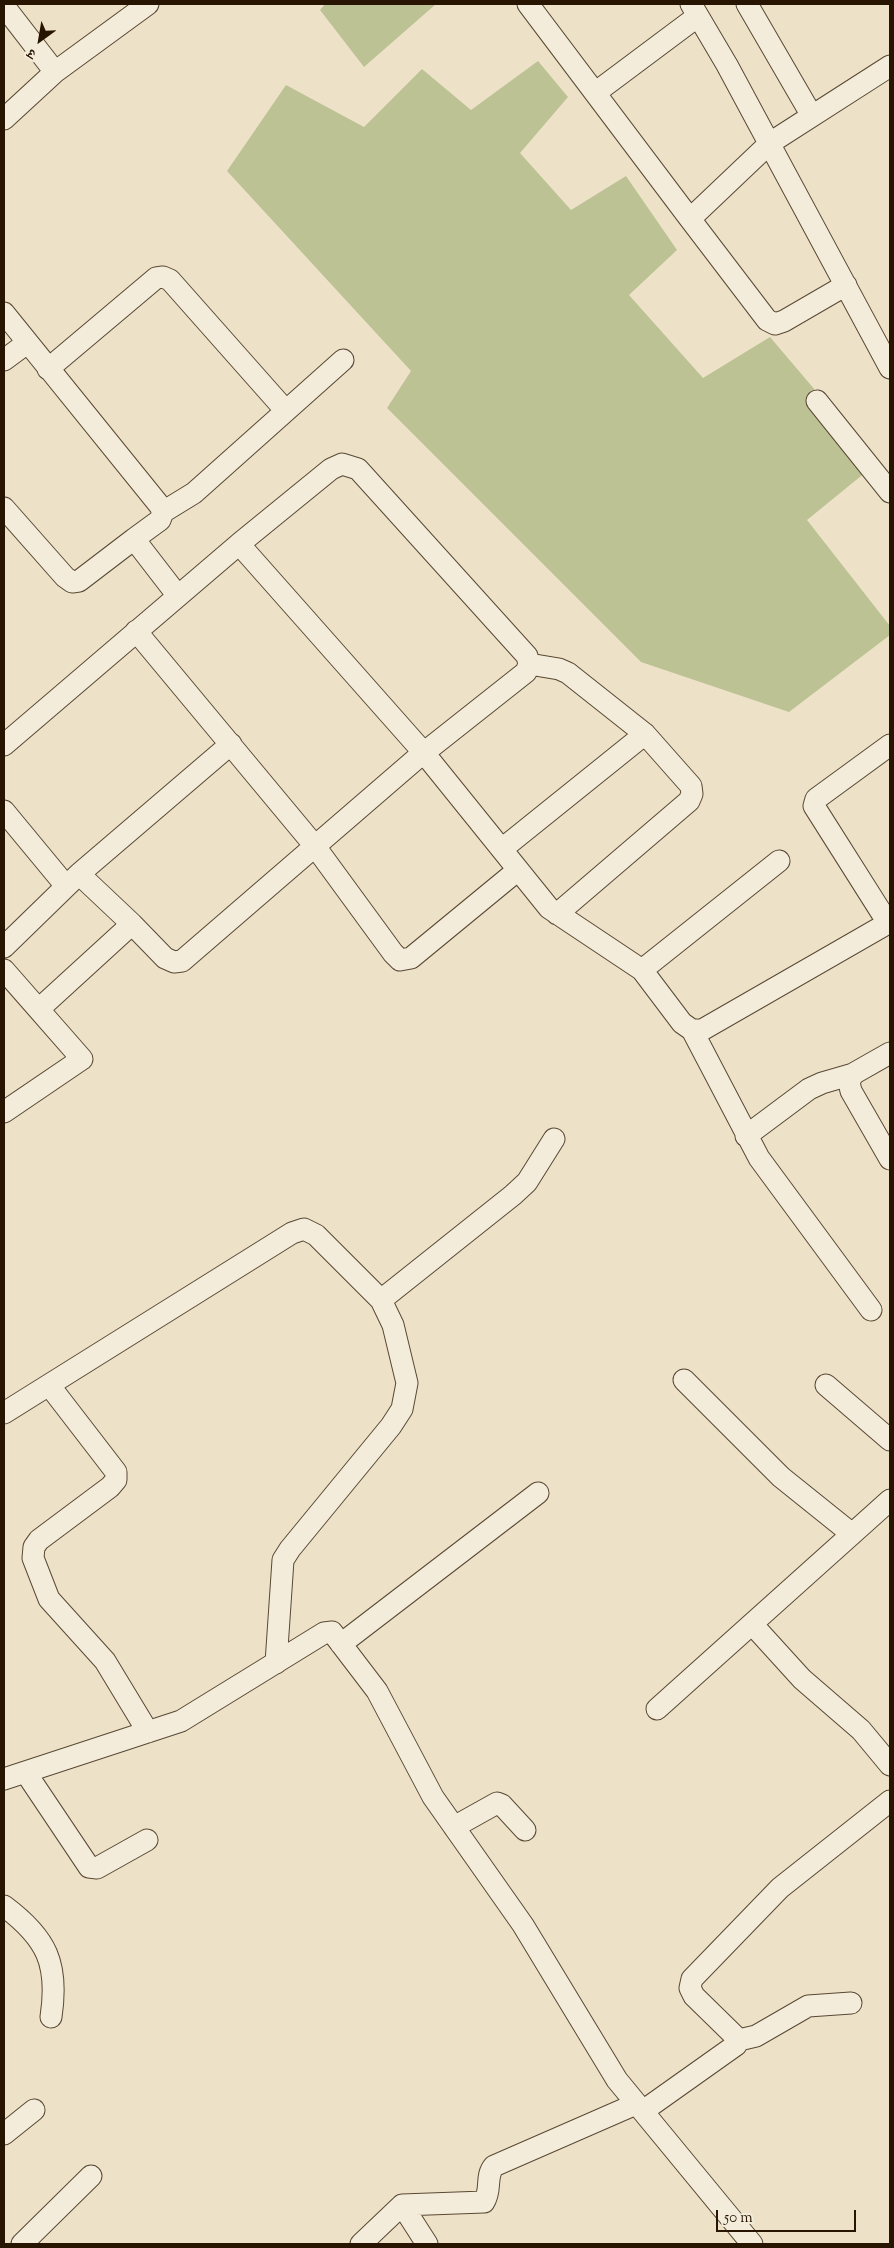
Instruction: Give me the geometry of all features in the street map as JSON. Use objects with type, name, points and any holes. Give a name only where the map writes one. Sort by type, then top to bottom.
[{"type":"street","points":[[4,119],[55,72],[148,4]]},
{"type":"street","points":[[528,4],[767,320],[775,324],[784,321],[846,285]]},
{"type":"street","points":[[747,4],[812,116]]},
{"type":"street","points":[[4,6],[55,72]]},
{"type":"street","points":[[595,93],[695,10],[770,143],[890,368]]},
{"type":"street","points":[[690,219],[770,143],[890,66]]},
{"type":"street","points":[[48,369],[156,278],[163,277],[170,280],[286,411]]},
{"type":"street","points":[[4,313],[163,512]]},
{"type":"street","points":[[4,360],[27,343]]},
{"type":"street","points":[[4,508],[65,578],[72,582],[80,581],[160,520],[163,512],[194,493],[343,360]]},
{"type":"street","points":[[817,401],[890,492]]},
{"type":"street","points":[[4,745],[239,544],[331,469],[342,464],[358,469],[527,656],[529,664],[526,672],[424,753],[314,845],[182,961],[174,962],[165,958],[132,924],[72,881],[4,811]]},
{"type":"street","points":[[134,539],[178,596]]},
{"type":"street","points":[[239,544],[424,753],[550,908],[642,970],[682,1023],[692,1030],[746,1136],[760,1158],[871,1310]]},
{"type":"street","points":[[136,631],[314,845],[400,960],[411,958],[518,870]]},
{"type":"street","points":[[529,664],[558,669],[568,673],[645,734],[691,786],[692,794],[689,801],[557,914]]},
{"type":"street","points":[[502,849],[645,734]]},
{"type":"street","points":[[4,947],[72,881],[231,744]]},
{"type":"street","points":[[692,1030],[702,1030],[889,923],[814,806],[816,799],[890,745]]},
{"type":"street","points":[[642,970],[779,860]]},
{"type":"street","points":[[40,1009],[132,924]]},
{"type":"street","points":[[4,970],[82,1059],[4,1112]]},
{"type":"street","points":[[746,1136],[809,1089],[853,1074],[890,1053]]},
{"type":"street","points":[[853,1074],[849,1082],[851,1091],[890,1158]]},
{"type":"street","points":[[381,1300],[527,1182],[554,1139]]},
{"type":"street","points":[[4,1413],[292,1233],[304,1229],[316,1235],[381,1300],[393,1325],[407,1383],[402,1409],[283,1560],[276,1663]]},
{"type":"street","points":[[684,1380],[781,1477],[852,1534]]},
{"type":"street","points":[[49,1385],[116,1472],[116,1480],[110,1487],[38,1540],[34,1547],[33,1558],[49,1599],[57,1611],[105,1661],[148,1732]]},
{"type":"street","points":[[826,1386],[890,1440]]},
{"type":"street","points":[[341,1644],[538,1493]]},
{"type":"street","points":[[657,1709],[890,1500]]},
{"type":"street","points":[[752,1624],[802,1679],[861,1730],[890,1765]]},
{"type":"street","points":[[4,1779],[181,1722],[329,1631],[378,1691],[433,1797],[523,1925],[617,2080],[752,2244]]},
{"type":"street","points":[[26,1773],[90,1867],[96,1868],[147,1840]]},
{"type":"street","points":[[739,2040],[694,1996],[690,1988],[692,1979],[780,1888],[890,1801]]},
{"type":"street","points":[[454,1827],[497,1803],[525,1830]]},
{"type":"street","points":[[4,1906],[18,1916],[36,1936],[48,1954],[54,1974],[52,2017]]},
{"type":"street","points":[[361,2244],[402,2205],[480,2203],[488,2197],[489,2174],[494,2166],[640,2108],[736,2045],[739,2040],[756,2036],[808,2006],[851,2003]]},
{"type":"street","points":[[4,2134],[34,2110]]},
{"type":"street","points":[[22,2244],[91,2176]]},
{"type":"street","points":[[402,2205],[427,2244]]},
{"type":"green space","points":[[325,4],[436,4],[364,67],[320,10]]},
{"type":"green space","points":[[538,61],[568,97],[520,153],[571,210],[626,176],[677,250],[629,295],[703,378],[770,337],[877,463],[807,520],[890,626],[890,635],[789,712],[641,662],[387,408],[411,371],[227,171],[286,85],[364,127],[422,69],[471,110]]}]
